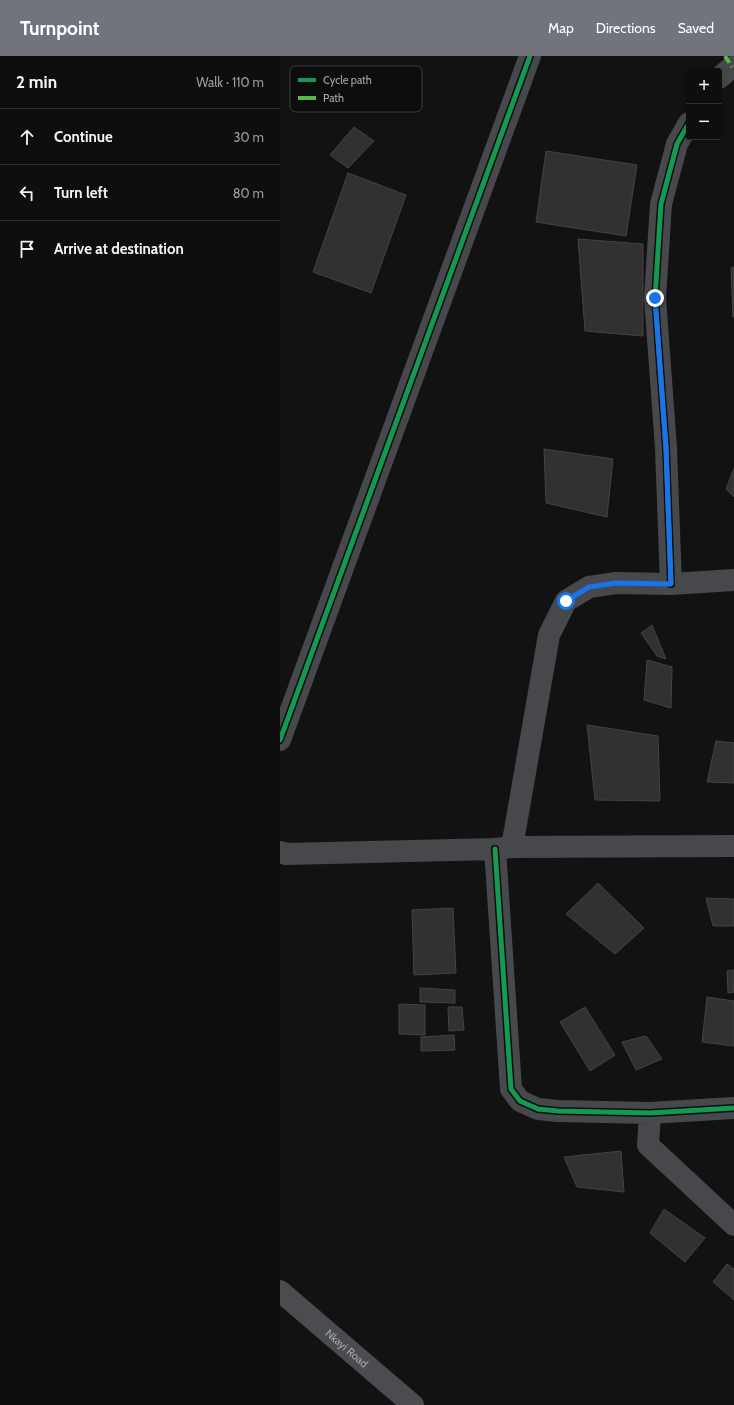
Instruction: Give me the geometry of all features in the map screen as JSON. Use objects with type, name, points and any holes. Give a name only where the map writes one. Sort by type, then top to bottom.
[{"type":"main road","name":"Nkayi Road","points":[[280,1291],[413,1405]]},
{"type":"street","points":[[280,740],[530,56]]},
{"type":"street","points":[[722,75],[732,67],[734,69]]},
{"type":"street","points":[[671,584],[666,448],[655,298],[661,204],[677,144],[686,128]]},
{"type":"street","points":[[734,580],[671,584],[616,583],[589,587],[566,601],[549,635],[504,848],[511,1089],[520,1101],[538,1109],[558,1111],[650,1113],[734,1108]]},
{"type":"street","points":[[280,852],[286,854],[504,848],[734,846]]},
{"type":"street","points":[[650,1113],[648,1145],[734,1225]]},
{"type":"building","points":[[354,127],[374,141],[348,168],[330,155]]},
{"type":"building","points":[[546,151],[637,165],[626,236],[536,222]]},
{"type":"building","points":[[348,173],[406,195],[371,293],[313,272]]},
{"type":"building","points":[[578,239],[643,244],[643,336],[585,331]]},
{"type":"building","points":[[734,267],[734,317],[733,317],[731,268]]},
{"type":"building","points":[[544,449],[613,459],[607,517],[546,503]]},
{"type":"building","points":[[734,468],[734,497],[726,489]]},
{"type":"building","points":[[652,625],[666,659],[657,656],[641,633]]},
{"type":"building","points":[[647,660],[672,667],[671,708],[644,700]]},
{"type":"building","points":[[587,725],[658,736],[660,801],[595,800]]},
{"type":"building","points":[[716,741],[734,743],[734,783],[707,782]]},
{"type":"building","points":[[598,883],[644,928],[615,954],[566,914]]},
{"type":"building","points":[[706,898],[734,899],[734,926],[713,926]]},
{"type":"building","points":[[453,908],[456,973],[414,975],[412,910]]},
{"type":"building","points":[[734,970],[734,992],[728,993],[727,971]]},
{"type":"building","points":[[420,988],[455,990],[455,1003],[420,1002]]},
{"type":"building","points":[[707,997],[734,1001],[734,1046],[702,1042]]},
{"type":"building","points":[[399,1004],[425,1005],[425,1035],[399,1034]]},
{"type":"building","points":[[448,1007],[462,1007],[464,1030],[449,1031]]},
{"type":"building","points":[[585,1007],[615,1055],[590,1071],[560,1022]]},
{"type":"building","points":[[454,1035],[455,1050],[421,1051],[421,1037]]},
{"type":"building","points":[[646,1036],[662,1059],[636,1070],[622,1042]]},
{"type":"building","points":[[621,1151],[624,1192],[577,1187],[564,1157]]},
{"type":"building","points":[[664,1209],[705,1238],[685,1262],[650,1233]]},
{"type":"building","points":[[727,1264],[734,1269],[734,1300],[713,1282]]},
{"type":"marked path","points":[[725,56],[732,67]]},
{"type":"cycle path","points":[[280,740],[530,56]]},
{"type":"cycle path","points":[[671,584],[666,448],[655,298],[661,204],[677,144],[686,128]]},
{"type":"cycle path","points":[[495,849],[511,1089],[520,1101],[538,1109],[558,1111],[650,1113],[734,1108]]},
{"type":"route","points":[[566,601],[589,587],[616,583],[671,584],[666,448],[655,298]]}]
